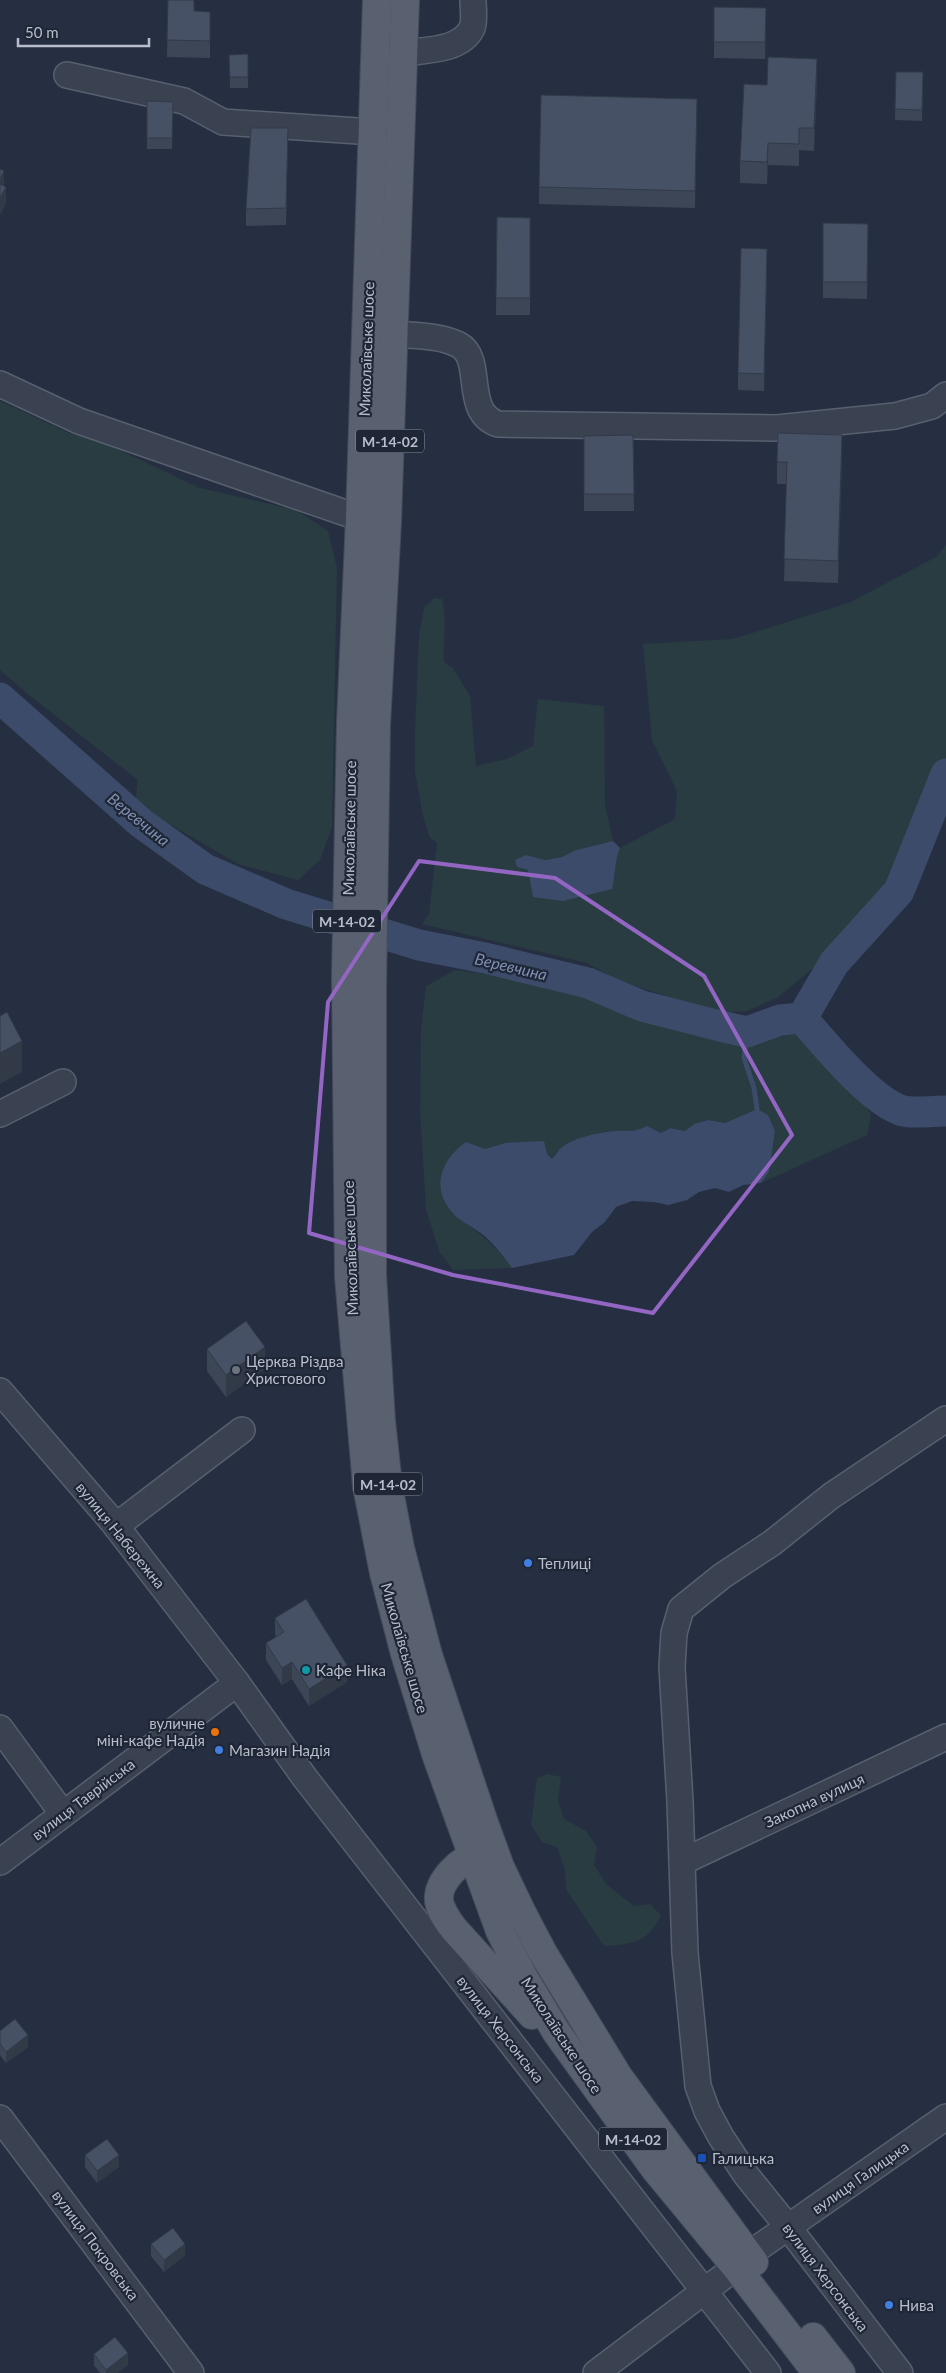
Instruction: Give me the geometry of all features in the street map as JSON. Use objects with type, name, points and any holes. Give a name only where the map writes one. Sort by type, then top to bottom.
[{"type":"main road","name":"Миколаївське шосе","points":[[377,0],[360,518],[351,722],[346,976],[349,1277],[368,1486],[384,1573],[405,1654],[471,1857],[500,1931],[524,1978],[557,2033],[654,2170],[742,2261],[841,2373]]},
{"type":"main road","name":"Миколаївське шосе","points":[[405,0],[387,522],[376,725],[373,882],[372,1275],[381,1421],[388,1485],[400,1548],[431,1665],[458,1750],[500,1866],[543,1953],[618,2076],[817,2373]]},
{"type":"main road","points":[[589,2078],[445,1918],[439,1898],[440,1890],[450,1874],[463,1861],[471,1857],[483,1858],[516,1929],[537,1964],[618,2076]]},
{"type":"street","points":[[403,53],[446,47],[462,40],[472,27],[473,0]]},
{"type":"street","points":[[66,75],[184,101],[223,122],[373,132]]},
{"type":"street","points":[[394,334],[439,338],[460,345],[469,358],[480,410],[490,421],[498,424],[777,428],[895,416],[932,406],[946,395]]},
{"type":"street","points":[[0,384],[79,421],[360,518]]},
{"type":"street","points":[[0,1114],[63,1082]]},
{"type":"street","name":"вулиця Набережна","points":[[0,1391],[116,1526],[237,1682]]},
{"type":"street","name":"вулиця Херсонська","points":[[900,2373],[746,2175],[707,2112],[698,2086],[685,1953],[672,1667],[674,1633],[681,1609],[722,1576],[772,1543],[831,1496],[946,1419]]},
{"type":"street","points":[[116,1526],[242,1430]]},
{"type":"street","name":"вулиця Херсонська","points":[[237,1682],[304,1778],[768,2373]]},
{"type":"street","name":"вулиця Таврійська","points":[[0,1862],[237,1682]]},
{"type":"street","points":[[0,1728],[63,1814]]},
{"type":"street","name":"Закопна вулиця","points":[[682,1862],[946,1737]]},
{"type":"street","name":"вулиця Галицька","points":[[596,2373],[788,2227],[946,2117]]},
{"type":"street","name":"вулиця Покровська","points":[[0,2118],[191,2373]]},
{"type":"highlighted area","points":[[419,861],[555,878],[704,976],[792,1135],[653,1313],[453,1275],[309,1233],[328,1002]]},
{"type":"shaded area","points":[[0,401],[69,433],[100,441],[200,488],[296,510],[328,531],[337,568],[332,827],[320,860],[298,880],[238,864],[135,804],[138,780],[0,670]]},
{"type":"shaded area","points":[[946,545],[946,788],[920,851],[827,957],[778,997],[747,1011],[717,1013],[618,980],[587,963],[422,924],[429,914],[437,843],[430,838],[423,816],[415,771],[415,732],[419,636],[424,608],[434,598],[442,599],[445,622],[444,662],[453,668],[470,696],[476,766],[507,759],[533,746],[538,699],[604,706],[605,805],[613,841],[576,850],[562,857],[545,860],[526,855],[517,867],[529,870],[528,877],[615,879],[615,860],[620,848],[675,819],[677,791],[652,740],[643,644],[733,639],[851,602],[936,557]]},
{"type":"shaded area","points":[[455,970],[553,984],[694,1033],[728,1041],[754,1039],[771,1028],[789,1025],[800,1030],[855,1087],[871,1115],[867,1135],[761,1183],[769,1172],[775,1131],[757,1109],[725,1123],[707,1120],[695,1124],[685,1131],[670,1128],[661,1133],[647,1126],[635,1130],[588,1136],[567,1143],[552,1159],[547,1154],[505,1143],[485,1149],[451,1212],[491,1244],[512,1268],[453,1270],[439,1251],[426,1209],[420,1110],[421,1030],[426,986]]},
{"type":"shaded area","points":[[548,1774],[561,1777],[558,1801],[564,1819],[586,1831],[597,1847],[594,1865],[607,1885],[634,1906],[650,1904],[661,1915],[645,1937],[631,1943],[604,1946],[566,1889],[565,1869],[557,1847],[542,1842],[531,1825],[537,1778]]},
{"type":"water","points":[[613,841],[620,848],[612,889],[563,901],[533,897],[528,870],[517,867],[515,860],[526,855],[545,860],[562,857],[576,850]]},
{"type":"water","points":[[757,1109],[768,1115],[775,1131],[769,1172],[761,1183],[743,1185],[729,1192],[715,1188],[699,1192],[687,1200],[668,1205],[632,1201],[616,1207],[605,1222],[592,1232],[574,1255],[512,1268],[486,1238],[454,1215],[441,1192],[440,1182],[446,1164],[451,1156],[466,1142],[485,1149],[505,1143],[544,1141],[547,1154],[552,1159],[567,1143],[588,1136],[635,1130],[647,1126],[661,1133],[670,1128],[685,1131],[694,1124],[708,1120],[725,1123]]},
{"type":"building","points":[[168,0],[194,0],[194,11],[210,12],[210,41],[167,40]]},
{"type":"building","points":[[714,7],[766,8],[765,42],[714,42]]},
{"type":"building","points":[[248,54],[248,77],[230,77],[229,55]]},
{"type":"building","points":[[768,57],[817,59],[814,128],[799,128],[799,144],[768,143],[767,162],[740,161],[744,84],[767,85]]},
{"type":"building","points":[[896,72],[923,72],[922,110],[895,109]]},
{"type":"building","points":[[541,95],[697,99],[695,191],[539,187]]},
{"type":"building","points":[[147,101],[173,102],[172,138],[147,138]]},
{"type":"building","points":[[251,128],[288,128],[286,208],[246,209]]},
{"type":"building","points":[[0,169],[4,171],[0,180]]},
{"type":"building","points":[[0,184],[6,187],[0,198]]},
{"type":"building","points":[[497,217],[530,218],[530,298],[496,298]]},
{"type":"building","points":[[823,223],[868,224],[867,282],[823,282]]},
{"type":"building","points":[[741,248],[767,249],[764,374],[738,373]]},
{"type":"building","points":[[778,433],[842,435],[838,561],[784,559],[787,462],[777,462]]},
{"type":"building","points":[[633,435],[634,494],[584,494],[584,436]]},
{"type":"building","points":[[7,1012],[22,1041],[0,1053],[0,1016]]},
{"type":"building","points":[[246,1321],[265,1347],[226,1375],[207,1349]]},
{"type":"building","name":"Кафе Ніка","points":[[306,1599],[347,1665],[309,1689],[292,1662],[282,1668],[266,1643],[284,1632],[275,1618]]},
{"type":"building","points":[[15,2019],[28,2035],[6,2052],[0,2044],[0,2031]]},
{"type":"building","points":[[107,2139],[119,2155],[97,2171],[85,2155]]},
{"type":"building","points":[[173,2228],[185,2244],[164,2260],[151,2244]]},
{"type":"building","points":[[115,2337],[128,2353],[106,2370],[94,2354]]},
{"type":"waterway","name":"Веревчина","points":[[0,698],[141,823],[205,869],[286,904],[419,945],[485,958],[588,983],[642,1006],[747,1032],[780,1020],[802,1018],[834,963],[899,891],[946,774]]},
{"type":"waterway","points":[[802,1018],[861,1083],[888,1104],[904,1111],[946,1111]]},
{"type":"waterway","points":[[747,1032],[744,1058],[754,1088],[757,1109]]},
{"type":"place","name":"Церква Різдва Христового","points":[[236,1370]]},
{"type":"place","name":"Теплиці","points":[[528,1563]]},
{"type":"place","name":"Кафе Ніка","points":[[306,1670]]},
{"type":"place","name":"вуличне міні-кафе Надія","points":[[215,1732]]},
{"type":"place","name":"Магазин Надія","points":[[219,1750]]},
{"type":"place","name":"Галицька","points":[[702,2158]]},
{"type":"place","name":"Нива","points":[[889,2305]]}]
